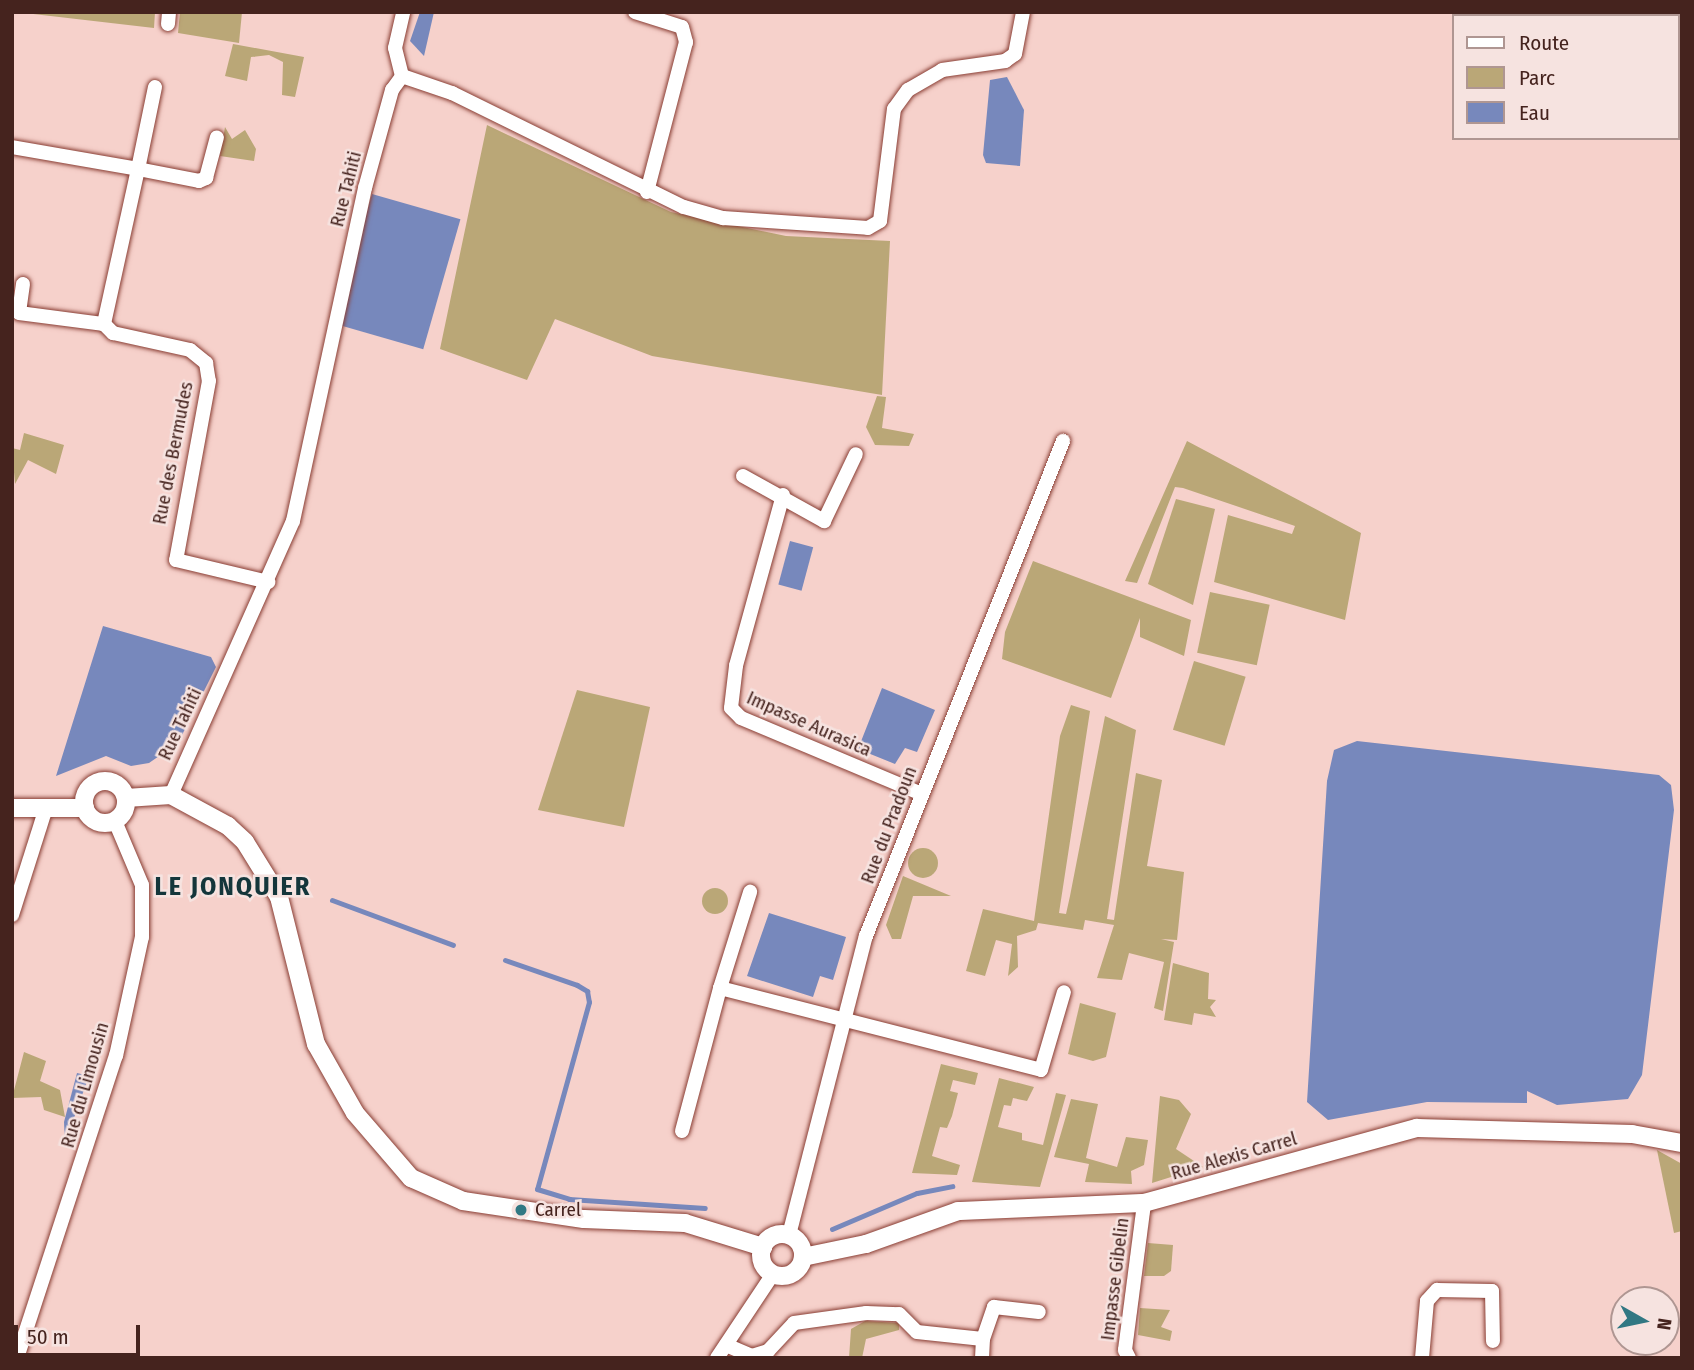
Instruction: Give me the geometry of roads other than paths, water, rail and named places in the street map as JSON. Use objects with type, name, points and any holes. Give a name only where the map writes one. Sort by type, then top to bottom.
[{"type":"street","points":[[403,12],[395,48],[402,76],[452,93],[648,192],[723,218],[868,228],[880,222],[894,109],[925,76],[1005,61],[1015,54],[1023,12]]},
{"type":"street","points":[[635,12],[682,27],[686,42],[648,192]]},
{"type":"street","name":"Rue Tahiti","points":[[171,795],[268,582],[306,476],[365,188],[392,90],[402,76]]},
{"type":"street","points":[[23,284],[19,313],[104,324],[155,87]]},
{"type":"street","points":[[12,147],[199,181],[209,170],[217,137]]},
{"type":"street","name":"Rue des Bermudes","points":[[104,324],[113,332],[190,350],[206,363],[209,381],[176,560],[268,582]]},
{"type":"street","name":"Rue du Pradoun","points":[[789,1235],[840,1022],[922,793],[1063,441]]},
{"type":"street","points":[[743,476],[783,495],[824,521],[856,454]]},
{"type":"street","name":"Impasse Aurasica","points":[[783,495],[736,666],[731,708],[741,718],[922,793]]},
{"type":"street","points":[[97,782],[116,783],[126,798],[115,821],[96,821],[85,808],[88,790],[97,782]]},
{"type":"street","points":[[126,798],[171,795],[238,834],[277,891],[316,1044],[355,1113],[411,1178],[463,1201],[584,1219],[685,1223],[763,1247]]},
{"type":"street","points":[[12,808],[45,811],[85,808]]},
{"type":"street","points":[[12,915],[45,811]]},
{"type":"street","name":"Rue du Limousin","points":[[17,1358],[110,1074],[144,907],[137,867],[115,821]]},
{"type":"street","points":[[682,1131],[720,988],[750,892]]},
{"type":"street","points":[[720,988],[840,1022],[1041,1070],[1064,992]]},
{"type":"street","name":"Rue Alexis Carrel","points":[[773,1274],[792,1273],[803,1257],[866,1244],[958,1211],[1143,1203],[1417,1128],[1632,1134],[1681,1143]]},
{"type":"street","name":"Impasse Gibelin","points":[[1129,1358],[1125,1350],[1143,1203]]},
{"type":"street","points":[[717,1358],[773,1274],[761,1259],[763,1247],[776,1235],[789,1235],[803,1257]]},
{"type":"street","points":[[1422,1358],[1427,1301],[1437,1290],[1492,1291],[1493,1341]]},
{"type":"street","points":[[982,1358],[983,1339],[994,1307],[1039,1312]]},
{"type":"street","points":[[726,1345],[752,1356],[768,1351],[794,1323],[866,1313],[899,1314],[917,1332],[983,1339]]},
{"type":"water","points":[[420,12],[434,12],[424,56],[410,41]]},
{"type":"water","points":[[1007,77],[1024,110],[1020,166],[986,163],[983,155],[990,80]]},
{"type":"water","points":[[372,194],[460,219],[423,349],[335,324]]},
{"type":"water","points":[[790,541],[813,547],[802,591],[778,584]]},
{"type":"water","points":[[103,626],[211,657],[216,667],[178,743],[149,763],[131,766],[106,756],[56,776]]},
{"type":"water","points":[[882,688],[935,710],[917,752],[905,748],[895,764],[858,749]]},
{"type":"water","points":[[1357,741],[1659,775],[1671,785],[1674,810],[1642,1075],[1628,1099],[1557,1105],[1527,1091],[1527,1103],[1427,1102],[1328,1120],[1307,1102],[1327,781],[1334,750]]},
{"type":"water","points":[[769,913],[846,937],[833,980],[820,976],[813,997],[747,976]]},
{"type":"water","points":[[77,1073],[89,1076],[65,1143],[64,1122]]},
{"type":"waterway","points":[[332,900],[453,945]]},
{"type":"waterway","points":[[505,960],[577,985],[587,991],[589,1002],[537,1189],[569,1199],[705,1208]]},
{"type":"waterway","points":[[832,1229],[917,1193],[952,1186]]},
{"type":"place","name":"Carrel","points":[[521,1210]]},
{"type":"district","name":"LE JONQUIER","points":[[233,887]]}]
